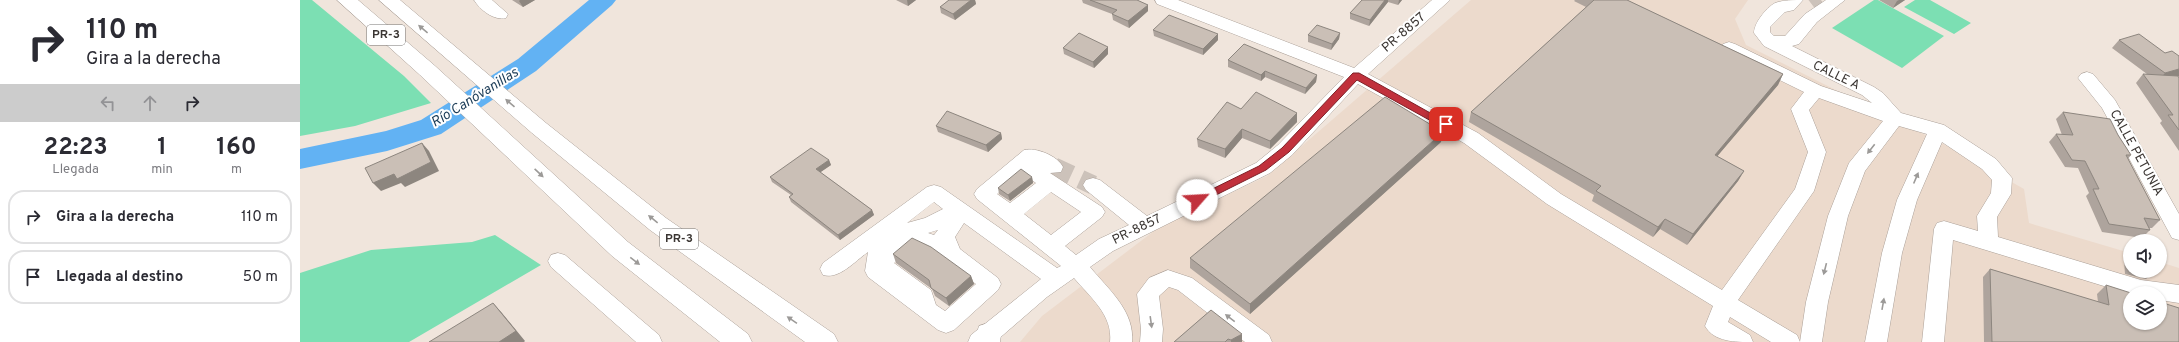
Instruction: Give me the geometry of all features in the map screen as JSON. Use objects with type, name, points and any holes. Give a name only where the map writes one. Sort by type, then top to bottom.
[{"type":"main road","name":"PR-3","points":[[346,0],[427,70],[620,249],[739,342]]},
{"type":"main road","name":"PR-3","points":[[388,0],[539,128],[658,224],[824,342]]},
{"type":"street","points":[[482,0],[500,14]]},
{"type":"street","points":[[1163,0],[1356,76],[1471,138],[1554,199],[1724,304],[1789,342]]},
{"type":"street","name":"PR-8857","points":[[985,339],[1040,291],[1106,245],[1263,168],[1286,150],[1356,76],[1442,0]]},
{"type":"street","points":[[1786,2],[1762,26],[1762,33],[1770,42],[1785,42],[1793,40],[1813,11],[1837,0]]},
{"type":"street","name":"CALLE A","points":[[1770,42],[1868,91],[1877,97],[1895,118]]},
{"type":"street","points":[[1729,48],[1815,90],[1895,118],[1938,130],[1989,164],[2002,178],[2001,194],[1987,216],[1988,242]]},
{"type":"street","name":"CALLE PETUNIA","points":[[2086,78],[2109,104],[2179,232]]},
{"type":"street","points":[[1742,342],[1716,326],[1724,304],[1804,191],[1817,152],[1800,109],[1815,90]]},
{"type":"street","points":[[1810,342],[1817,302],[1840,209],[1856,168],[1895,118]]},
{"type":"street","points":[[1876,342],[1892,253],[1907,200],[1938,130]]},
{"type":"street","points":[[1095,212],[1052,174],[1021,163],[984,194],[1076,266],[1115,312],[1122,333],[1121,342]]},
{"type":"street","points":[[1010,214],[1052,174]]},
{"type":"street","points":[[1093,185],[1112,198],[1145,226]]},
{"type":"street","points":[[830,269],[934,192],[956,213],[1057,279]]},
{"type":"street","points":[[1051,246],[1112,198]]},
{"type":"street","points":[[952,256],[944,236],[954,223],[956,213]]},
{"type":"street","points":[[926,309],[924,296],[884,267],[884,259],[911,237],[923,237],[991,284],[946,324],[875,271],[876,256],[905,231],[931,224],[945,216],[956,213]]},
{"type":"street","points":[[1933,342],[1944,229],[2141,289],[2179,294]]},
{"type":"street","points":[[558,261],[652,342]]},
{"type":"street","points":[[1151,342],[1152,329],[1148,294],[1156,284],[1168,278],[1185,284],[1261,342]]},
{"type":"shaded area","points":[[1471,0],[1748,0],[1735,19],[1746,45],[1955,150],[2024,189],[2029,223],[2123,251],[2123,278],[2167,278],[2167,264],[2179,268],[2179,342],[1020,342],[1042,316],[1158,228],[1267,176]]},
{"type":"green space","points":[[300,0],[312,0],[404,76],[431,103],[355,126],[300,136]]},
{"type":"green space","points":[[1874,0],[1878,0],[1944,36],[1902,68],[1832,28]]},
{"type":"green space","points":[[1915,0],[1930,0],[1971,23],[1954,34],[1904,7]]},
{"type":"green space","points":[[495,235],[541,265],[409,342],[300,342],[300,273],[371,250],[472,242]]},
{"type":"building","points":[[949,0],[971,0],[953,14],[940,7]]},
{"type":"building","points":[[1090,0],[1137,0],[1148,5],[1128,21],[1112,14],[1117,10]]},
{"type":"building","points":[[1362,0],[1385,0],[1370,20],[1350,13]]},
{"type":"building","points":[[1594,0],[1627,0],[1783,74],[1715,155],[1744,171],[1693,234],[1665,219],[1658,227],[1596,191],[1601,186],[1471,112]]},
{"type":"building","points":[[1169,15],[1218,34],[1203,49],[1153,30]]},
{"type":"building","points":[[1317,25],[1340,33],[1332,44],[1308,35]]},
{"type":"building","points":[[1079,33],[1108,47],[1093,62],[1063,48]]},
{"type":"building","points":[[2139,34],[2165,53],[2172,51],[2179,56],[2179,69],[2165,73],[2119,40]]},
{"type":"building","points":[[1244,44],[1317,75],[1306,88],[1265,71],[1261,75],[1228,60]]},
{"type":"building","points":[[2143,74],[2178,76],[2179,130],[2168,115],[2173,115]]},
{"type":"building","points":[[1256,92],[1297,113],[1270,141],[1242,129],[1225,149],[1197,139],[1227,102],[1241,109]]},
{"type":"building","points":[[1385,97],[1443,132],[1250,304],[1190,258]]},
{"type":"building","points":[[947,111],[1001,133],[986,145],[936,126]]},
{"type":"building","points":[[2063,112],[2110,119],[2131,155],[2126,155],[2160,220],[2144,218],[2150,230],[2109,224],[2093,189],[2099,189],[2085,161],[2072,160],[2056,134],[2073,135]]},
{"type":"building","points":[[422,143],[431,162],[397,179],[394,174],[373,183],[365,168]]},
{"type":"building","points":[[811,148],[829,160],[816,169],[872,210],[838,235],[789,197],[793,194],[770,177]]},
{"type":"building","points":[[1021,169],[1032,177],[1008,195],[998,188]]},
{"type":"building","points":[[912,238],[931,247],[971,276],[946,298],[931,288],[929,280],[893,254]]},
{"type":"building","points":[[1990,269],[2109,305],[2106,285],[2123,290],[2123,330],[2167,330],[2167,304],[2179,308],[2179,342],[1992,342]]},
{"type":"building","points":[[493,303],[516,331],[499,342],[429,342]]},
{"type":"building","points":[[1211,310],[1242,334],[1231,340],[1228,339],[1225,342],[1174,342]]},
{"type":"waterway","name":"Río Canóvanillas","points":[[300,159],[387,141],[431,127],[527,65],[604,0]]},
{"type":"tunnel","points":[[1813,6],[1821,0]]},
{"type":"tunnel","points":[[1054,167],[1093,185]]},
{"type":"route","points":[[1197,200],[1263,168],[1286,150],[1356,76],[1446,124]]}]
